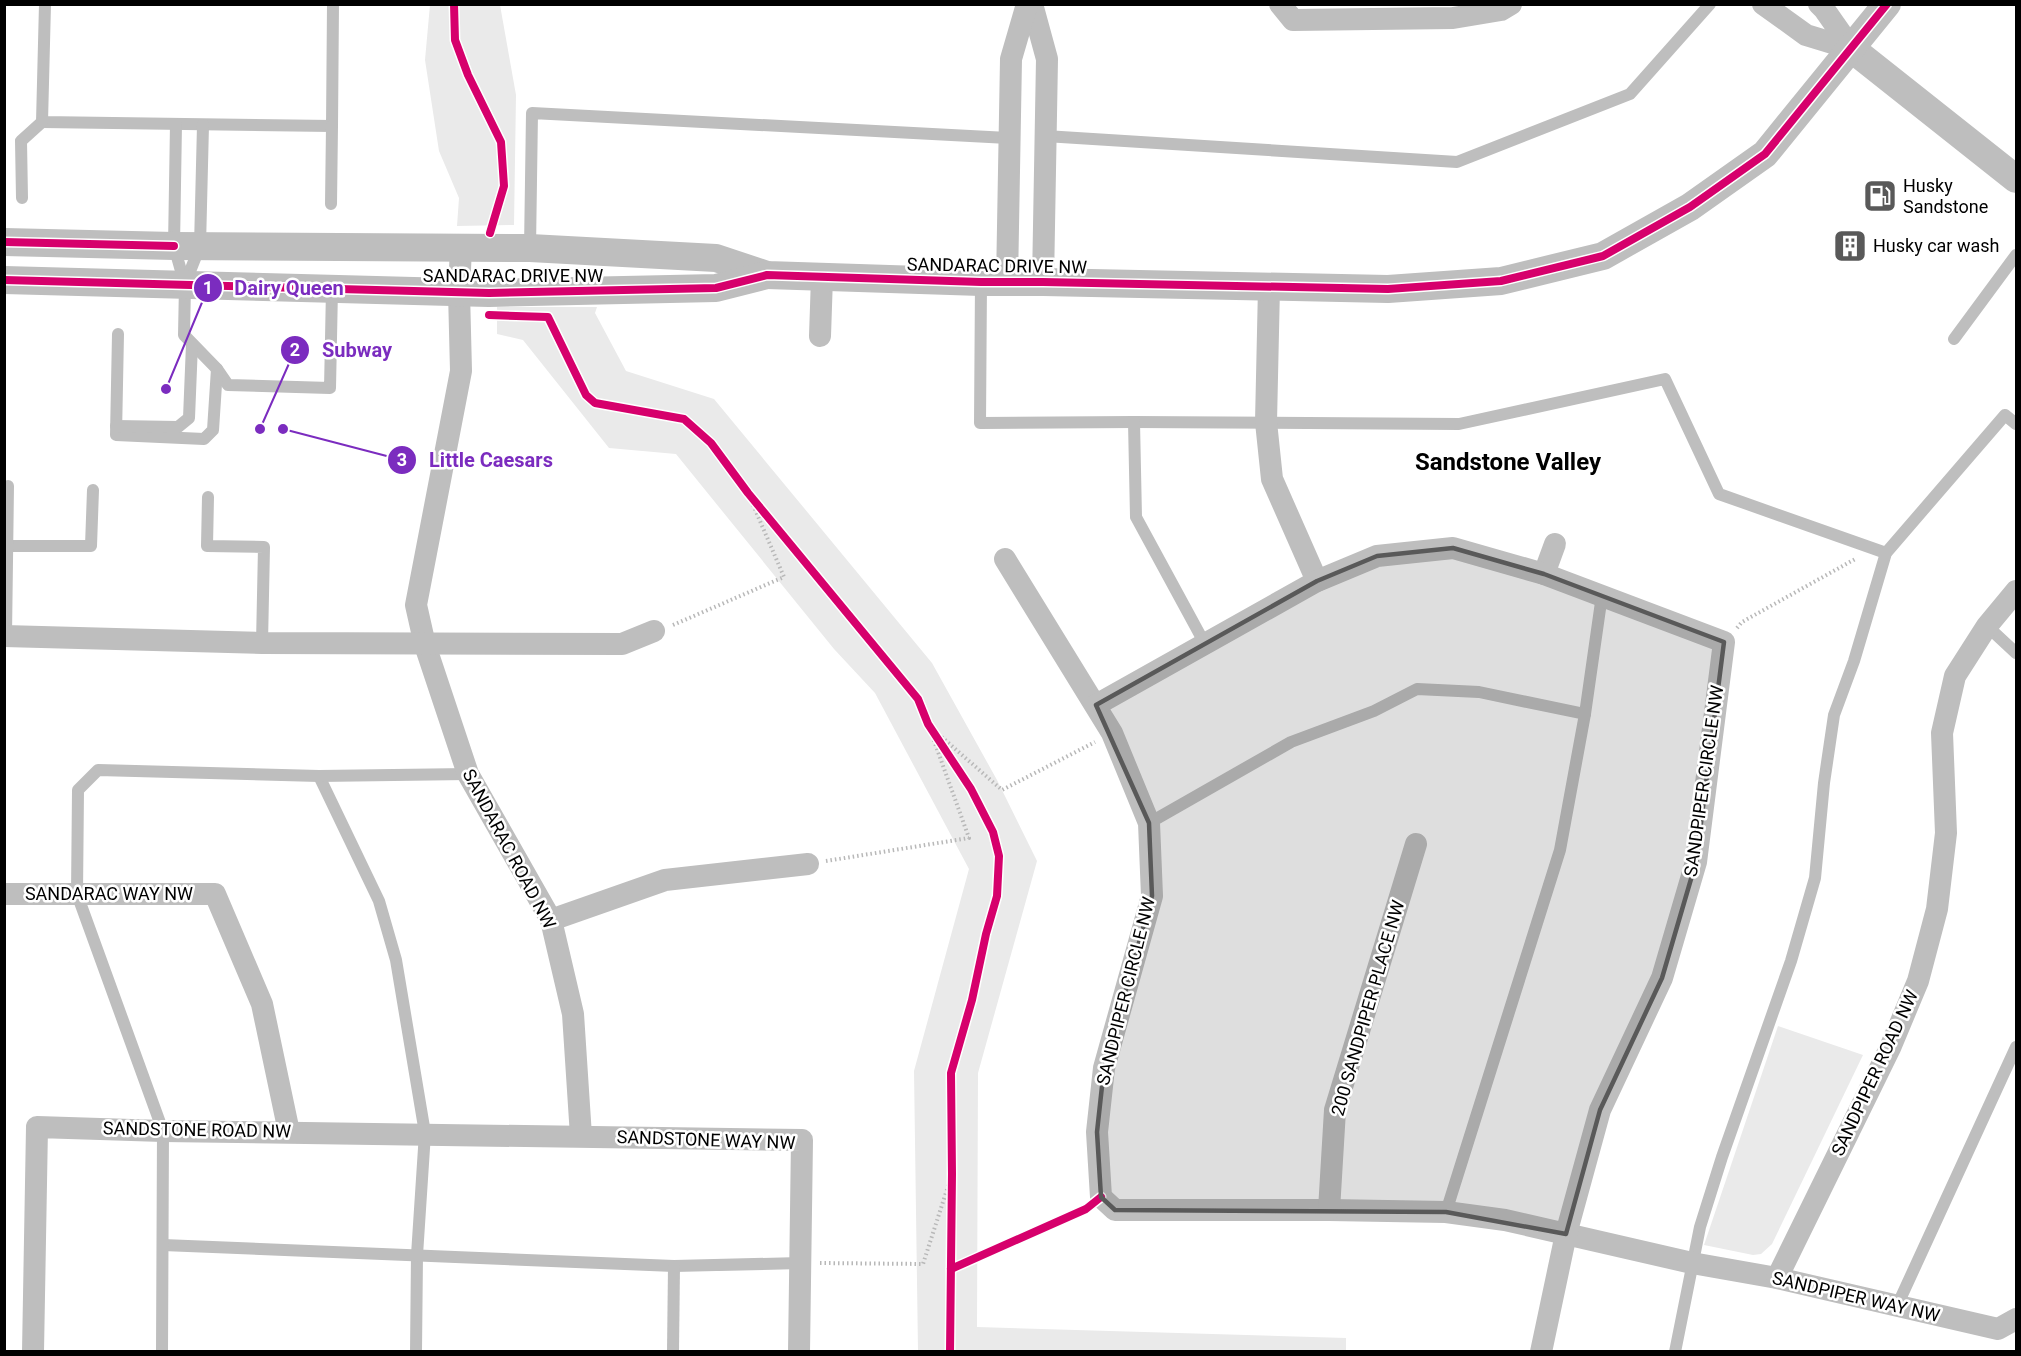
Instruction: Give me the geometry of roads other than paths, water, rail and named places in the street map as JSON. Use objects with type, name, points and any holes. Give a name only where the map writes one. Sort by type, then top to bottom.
[{"type":"street","points":[[994,282],[1008,138],[1011,59],[1027,4]]},
{"type":"street","points":[[1032,4],[1047,59],[1043,282]]},
{"type":"street","points":[[1280,4],[1293,20],[1453,18],[1501,10],[1511,4]]},
{"type":"street","points":[[1763,4],[1806,35],[1852,49]]},
{"type":"street","points":[[1819,4],[1852,49],[2016,179]]},
{"type":"street","name":"SANDARAC DRIVE NW","points":[[4,280],[459,292],[716,288],[766,275],[994,282],[1388,289],[1502,281],[1603,256],[1690,207],[1765,154],[1887,4]]},
{"type":"street","name":"SANDARAC DRIVE NW","points":[[4,242],[187,246],[530,248],[716,258],[766,275]]},
{"type":"street","name":"SANDARAC ROAD NW","points":[[461,247],[459,292],[461,371],[416,605],[424,645],[468,774],[551,921],[573,1014],[581,1136]]},
{"type":"street","points":[[820,336],[822,277]]},
{"type":"street","points":[[1269,287],[1266,422],[1272,479],[1317,581]]},
{"type":"street","points":[[1544,574],[1555,544]]},
{"type":"street","points":[[1096,705],[1317,581],[1377,556],[1453,548],[1544,574],[1602,594]]},
{"type":"street","name":"SANDPIPER CIRCLE NW","points":[[1005,559],[1112,733],[1149,823],[1152,896],[1104,1068],[1097,1132],[1101,1197],[1116,1210],[1446,1212],[1505,1220],[1692,1263]]},
{"type":"street","name":"SANDPIPER ROAD NW","points":[[1777,1278],[1890,1048],[1918,981],[1937,909],[1946,832],[1942,734],[1955,676],[1987,626],[2016,591]]},
{"type":"street","name":"SANDPIPER CIRCLE NW","points":[[1566,1234],[1600,1110],[1662,978],[1696,862],[1724,642],[1602,594]]},
{"type":"street","points":[[5,636],[262,643],[622,644],[654,631]]},
{"type":"street","name":"200 SANDPIPER PLACE NW","points":[[1329,1210],[1335,1110],[1416,844]]},
{"type":"street","points":[[551,921],[665,880],[808,864]]},
{"type":"street","name":"SANDARAC WAY NW","points":[[4,894],[215,894],[262,1004],[289,1132]]},
{"type":"street","name":"SANDSTONE ROAD NW","points":[[33,1352],[37,1127],[163,1131],[581,1136]]},
{"type":"street","name":"SANDSTONE WAY NW","points":[[581,1136],[802,1140],[799,1352]]},
{"type":"street","points":[[1541,1352],[1566,1234]]},
{"type":"street","name":"SANDPIPER WAY NW","points":[[1692,1263],[1777,1278],[1998,1329],[2016,1319]]},
{"type":"lane","points":[[42,122],[45,4]]},
{"type":"lane","points":[[330,204],[333,4]]},
{"type":"lane","points":[[1045,136],[1456,162],[1630,93],[1710,4]]},
{"type":"lane","points":[[530,248],[532,113],[1008,138]]},
{"type":"lane","points":[[22,198],[21,141],[42,122],[332,126]]},
{"type":"lane","points":[[176,124],[187,246],[185,285]]},
{"type":"lane","points":[[203,124],[187,246],[184,335],[217,369],[228,385],[330,388],[332,289]]},
{"type":"lane","points":[[1954,339],[2016,255]]},
{"type":"lane","points":[[994,282],[980,423],[1459,424],[1665,379],[1719,494],[1886,553]]},
{"type":"lane","points":[[118,334],[116,435],[204,439],[213,430],[217,369]]},
{"type":"lane","points":[[116,426],[178,427],[185,423],[189,418],[192,344]]},
{"type":"lane","points":[[1675,1352],[1700,1227],[1722,1157],[1791,961],[1815,878],[1824,783],[1834,715],[1854,661],[1886,553],[2006,415],[2016,424]]},
{"type":"lane","points":[[1134,422],[1136,517],[1205,644]]},
{"type":"lane","points":[[5,636],[8,486]]},
{"type":"lane","points":[[7,546],[91,546],[93,490]]},
{"type":"lane","points":[[208,497],[207,546],[264,547],[262,643]]},
{"type":"lane","points":[[1446,1212],[1560,850],[1585,714],[1602,594]]},
{"type":"lane","points":[[1987,626],[2016,653]]},
{"type":"lane","points":[[1149,823],[1291,742],[1374,711],[1417,690],[1479,692],[1585,714]]},
{"type":"lane","points":[[162,1352],[163,1131],[77,894],[78,790],[98,770],[319,776],[468,774]]},
{"type":"lane","points":[[319,776],[382,911],[396,960],[425,1133],[417,1255],[416,1352]]},
{"type":"lane","points":[[1897,1306],[2016,1047]]},
{"type":"lane","points":[[163,1245],[674,1266],[801,1263]]},
{"type":"lane","points":[[673,1352],[674,1266]]},
{"type":"place","name":"Husky Sandstone","points":[[1880,196]]},
{"type":"place","name":"Husky car wash","points":[[1850,246]]},
{"type":"place","name":"Dairy Queen","points":[[166,389]]},
{"type":"place","name":"Subway","points":[[260,429]]},
{"type":"place","name":"Little Caesars","points":[[283,429]]},
{"type":"district","name":"Sandstone Valley","points":[[1508,462]]}]
